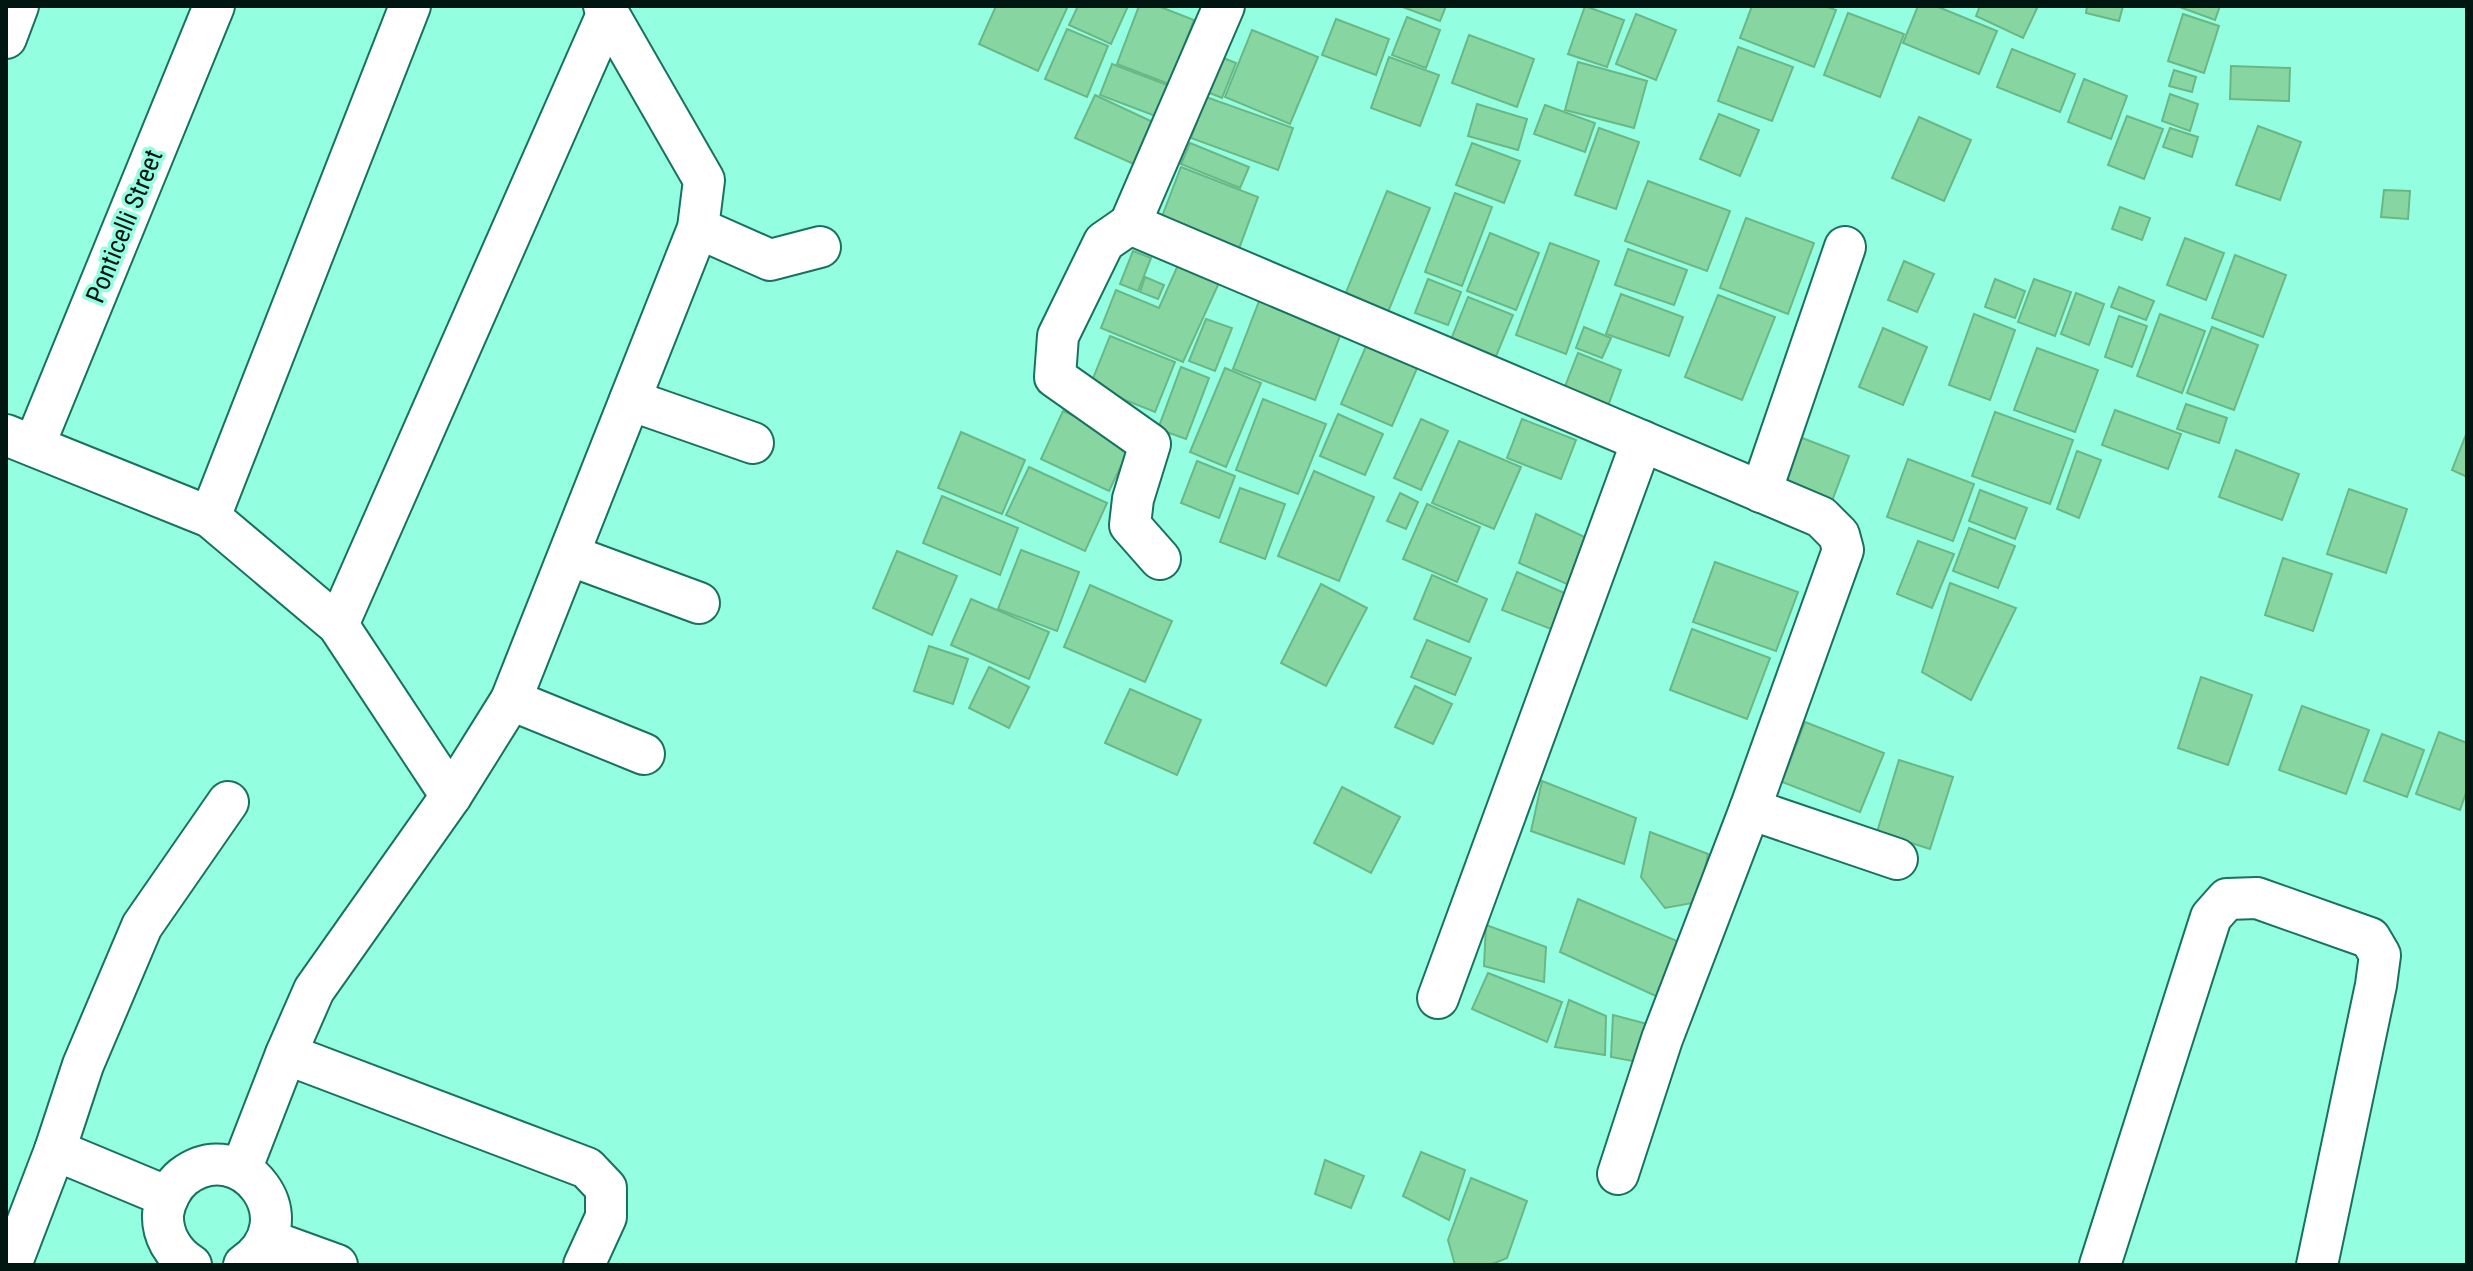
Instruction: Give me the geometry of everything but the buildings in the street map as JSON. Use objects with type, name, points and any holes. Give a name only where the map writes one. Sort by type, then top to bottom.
[{"type":"street","points":[[6,38],[18,6]]},
{"type":"street","name":"Ponticelli Street","points":[[20,440],[214,6]]},
{"type":"street","points":[[210,517],[410,6]]},
{"type":"street","points":[[1160,559],[1130,525],[1133,499],[1150,444],[1055,377],[1058,336],[1104,242],[1130,224],[1224,6]]},
{"type":"street","points":[[338,625],[606,9]]},
{"type":"street","points":[[241,1170],[314,990],[451,796],[511,700],[698,228],[704,180],[606,9]]},
{"type":"street","points":[[1130,224],[1821,517],[1839,535],[1843,550],[1750,809],[1662,1039],[1618,1174]]},
{"type":"street","points":[[698,228],[770,260],[820,247]]},
{"type":"street","points":[[1761,492],[1845,247]]},
{"type":"street","points":[[630,400],[753,443]]},
{"type":"street","points":[[20,440],[210,517],[338,625],[451,796]]},
{"type":"street","points":[[1438,998],[1642,441]]},
{"type":"street","points":[[569,555],[699,603]]},
{"type":"street","points":[[511,700],[644,754]]},
{"type":"street","points":[[11,1265],[55,1150],[83,1065],[142,926],[228,802]]},
{"type":"street","points":[[1750,809],[1897,859]]},
{"type":"street","points":[[2100,1265],[2211,917],[2227,899],[2257,898],[2370,938],[2380,955],[2317,1265]]},
{"type":"street","points":[[286,1054],[587,1168],[606,1188],[606,1217],[584,1265]]},
{"type":"street","points":[[55,1150],[168,1197]]},
{"type":"street","points":[[191,1265],[171,1247],[163,1214],[177,1182],[191,1171],[207,1165],[225,1165],[241,1170],[255,1179],[265,1192],[271,1207],[272,1224],[256,1252],[337,1265]]}]
